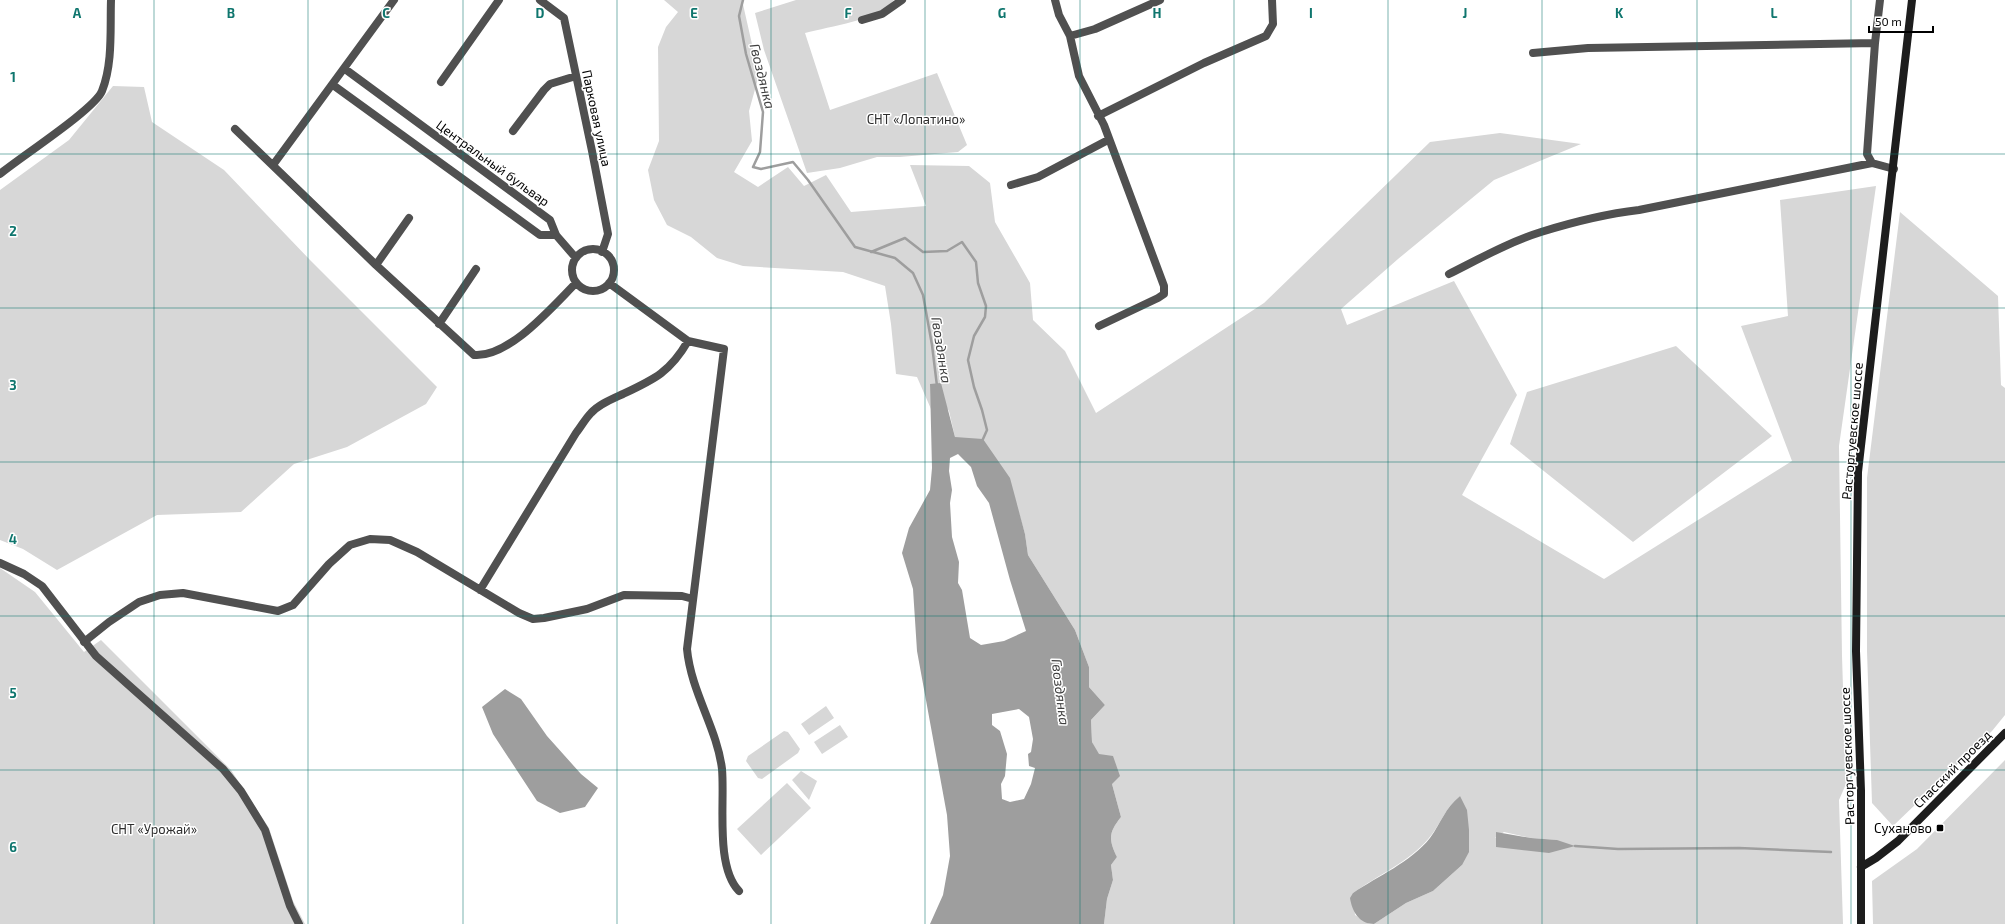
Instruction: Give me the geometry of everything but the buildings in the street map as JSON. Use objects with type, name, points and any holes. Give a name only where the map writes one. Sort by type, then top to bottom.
[{"type":"main road","name":"Расторгуевское шоссе","points":[[1861,924],[1861,791],[1856,651],[1858,472],[1894,169],[1912,0]]},
{"type":"main road","name":"Спасский проезд","points":[[1861,866],[1876,858],[1898,841],[2005,733]]},
{"type":"street","points":[[0,174],[86,109],[101,93],[109,57],[111,0]]},
{"type":"street","points":[[273,165],[345,69],[394,0]]},
{"type":"street","points":[[441,82],[499,0]]},
{"type":"street","name":"Парковая улица","points":[[540,0],[564,18],[608,234],[602,252]]},
{"type":"street","points":[[862,20],[882,14],[902,0]]},
{"type":"street","points":[[1055,0],[1059,15],[1070,36],[1079,76],[1108,140],[1164,286],[1164,294],[1158,298],[1099,326]]},
{"type":"street","points":[[1070,36],[1096,29],[1160,0]]},
{"type":"street","points":[[1098,116],[1204,63],[1266,36],[1273,24],[1272,0]]},
{"type":"street","points":[[1872,163],[1867,154],[1875,43],[1880,0]]},
{"type":"street","points":[[1532,53],[1588,48],[1875,43]]},
{"type":"street","name":"Центральный бульвар","points":[[345,69],[550,220],[556,235],[576,258]]},
{"type":"street","points":[[513,131],[550,84],[576,76]]},
{"type":"street","points":[[333,85],[540,235],[556,235]]},
{"type":"street","points":[[235,129],[376,265],[474,355],[483,356],[521,338],[576,283]]},
{"type":"street","points":[[1011,185],[1038,177],[1108,140]]},
{"type":"street","points":[[1449,274],[1505,246],[1540,232],[1599,216],[1639,210],[1872,163],[1894,169]]},
{"type":"street","points":[[376,265],[409,218]]},
{"type":"street","points":[[591,249],[602,252],[612,262],[614,271],[609,283],[600,290],[591,291],[583,289],[576,283],[572,270],[576,258],[583,252],[591,249]]},
{"type":"street","points":[[439,324],[476,269]]},
{"type":"street","points":[[609,283],[688,341],[724,349],[687,649],[688,662],[693,682],[718,750],[722,770],[722,822],[726,859],[733,886],[739,892]]},
{"type":"street","points":[[480,590],[576,433],[592,412],[608,401],[653,380],[667,371],[679,356],[688,341]]},
{"type":"street","points":[[84,642],[109,622],[139,602],[160,595],[183,593],[278,611],[293,605],[329,564],[350,545],[370,539],[390,540],[417,552],[519,613],[533,619],[587,610],[624,594],[682,596],[693,599]]},
{"type":"street","points":[[0,563],[24,574],[42,586],[96,656],[223,769],[241,791],[265,830],[290,906],[299,924]]},
{"type":"green space","points":[[664,0],[742,0],[759,75],[749,111],[752,141],[734,172],[758,187],[788,167],[804,186],[826,175],[851,212],[926,206],[910,165],[969,166],[990,183],[995,222],[1030,283],[1033,320],[1065,351],[1096,413],[1264,303],[1430,142],[1500,133],[1581,144],[1494,180],[1398,259],[1341,309],[1347,325],[1454,281],[1517,395],[1462,495],[1604,579],[1792,461],[1741,326],[1788,316],[1780,200],[1876,186],[1839,446],[1842,656],[1846,784],[1839,800],[1843,924],[1374,924],[1406,903],[1433,891],[1462,865],[1460,796],[1446,811],[1433,833],[1421,847],[1403,861],[1353,893],[1355,915],[1369,924],[1104,924],[1107,899],[1113,880],[1111,865],[1117,857],[1112,845],[1111,836],[1114,827],[1121,817],[1112,784],[1092,742],[1091,720],[1105,705],[1089,687],[1089,667],[1075,630],[1028,555],[1025,534],[1018,510],[955,437],[949,411],[930,384],[931,409],[917,377],[896,374],[891,324],[885,286],[843,272],[743,266],[717,258],[691,237],[667,225],[654,200],[648,170],[659,141],[658,47],[666,27],[678,12]],"holes":[[[1504,832],[1531,838],[1557,840],[1495,838]]]},
{"type":"green space","name":"СНТ «Лопатино»","points":[[796,0],[894,0],[886,7],[865,18],[805,33],[830,110],[937,73],[967,145],[958,152],[900,157],[877,157],[840,168],[807,173],[764,50],[755,13]]},
{"type":"green space","points":[[113,86],[144,87],[152,122],[224,170],[310,260],[437,387],[426,404],[347,447],[294,464],[241,512],[157,515],[57,570],[23,549],[0,540],[0,190],[69,140]]},
{"type":"green space","points":[[1900,212],[1998,296],[2001,385],[2005,388],[2005,715],[1992,731],[1893,826],[1872,803],[1867,651],[1867,478]]},
{"type":"green space","points":[[1676,346],[1772,436],[1633,542],[1510,444],[1527,392]]},
{"type":"green space","name":"СНТ «Урожай»","points":[[0,568],[35,592],[84,652],[101,640],[231,770],[269,828],[293,901],[305,924],[0,924]]},
{"type":"green space","points":[[826,706],[834,718],[809,735],[801,724]]},
{"type":"green space","points":[[840,725],[848,737],[822,754],[814,742]]},
{"type":"green space","points":[[784,731],[788,732],[800,749],[798,753],[762,779],[758,778],[746,761],[748,756]]},
{"type":"green space","points":[[2005,760],[2005,924],[1873,924],[1872,881],[1917,849]]},
{"type":"green space","points":[[801,771],[817,781],[809,800],[792,780]]},
{"type":"green space","points":[[787,783],[811,808],[761,855],[737,829]]},
{"type":"water","points":[[941,383],[955,437],[983,439],[1010,478],[1025,534],[1028,555],[1075,630],[1089,667],[1089,687],[1105,705],[1091,720],[1092,742],[1099,754],[1113,756],[1120,776],[1112,784],[1121,817],[1114,827],[1111,836],[1112,845],[1117,857],[1111,865],[1113,880],[1107,899],[1104,924],[930,924],[943,895],[950,856],[947,815],[917,651],[913,589],[902,553],[909,528],[930,490],[932,468],[930,384]],"holes":[[[958,454],[971,467],[977,486],[989,503],[1010,580],[1026,631],[1004,641],[981,645],[970,638],[962,590],[958,583],[959,562],[952,537],[950,503],[952,490],[949,471],[950,458]],[[1019,709],[1029,717],[1033,739],[1031,752],[1028,754],[1029,766],[1035,768],[1031,784],[1024,799],[1010,802],[1002,799],[1001,784],[1005,776],[1007,754],[1000,731],[992,725],[992,714]]]},
{"type":"water","points":[[505,689],[521,699],[547,736],[581,774],[598,788],[585,807],[560,813],[537,801],[493,734],[482,707]]},
{"type":"water","points":[[1460,796],[1467,810],[1469,830],[1469,852],[1462,865],[1433,891],[1406,903],[1374,924],[1364,922],[1360,919],[1352,908],[1350,898],[1353,893],[1394,868],[1422,847],[1430,838],[1447,811]]},
{"type":"water","points":[[1496,832],[1531,838],[1557,840],[1575,846],[1549,853],[1496,847]]},
{"type":"waterway","name":"Гвоздянка","points":[[743,0],[739,16],[746,54],[763,112],[760,152],[753,167],[761,169],[793,162],[808,180],[855,247],[895,258],[913,273],[923,295],[932,345],[937,386]]},
{"type":"waterway","points":[[871,252],[905,238],[923,252],[947,251],[962,242],[976,262],[978,283],[986,306],[985,317],[974,336],[968,360],[974,387],[987,430],[983,439]]},
{"type":"waterway","points":[[1575,846],[1618,849],[1739,848],[1831,852]]},
{"type":"place","name":"Суханово","points":[[1940,828]]}]
